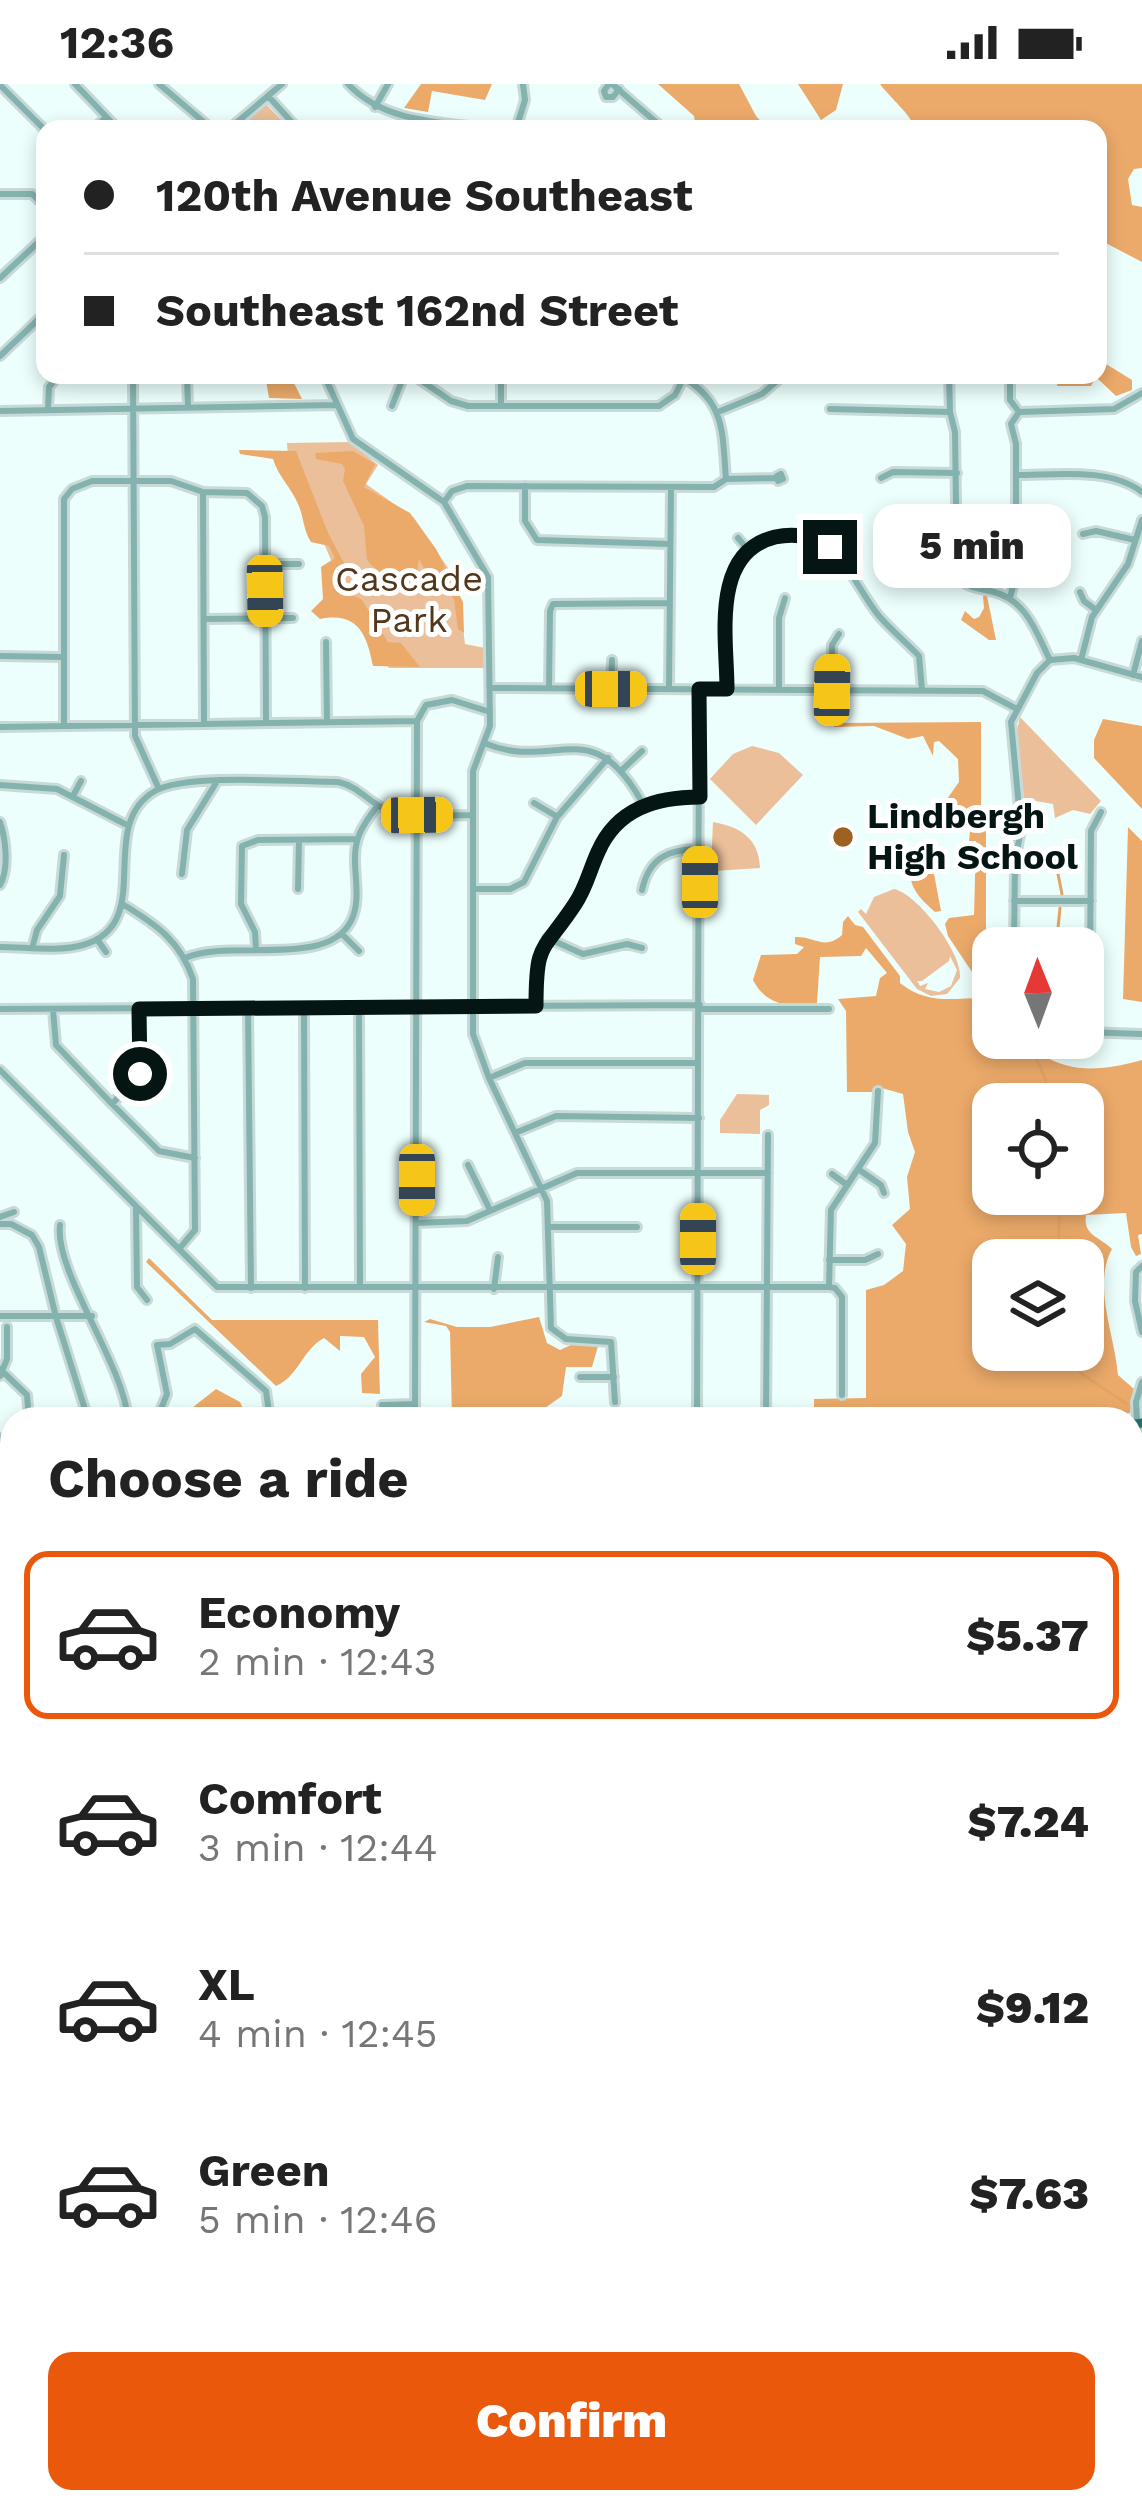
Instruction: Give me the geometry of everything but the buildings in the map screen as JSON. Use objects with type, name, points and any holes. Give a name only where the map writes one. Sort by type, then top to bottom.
[{"type":"street","points":[[75,84],[109,120]]},
{"type":"street","points":[[159,84],[201,120]]},
{"type":"street","points":[[240,120],[282,84]]},
{"type":"street","points":[[348,84],[375,108],[431,120]]},
{"type":"street","points":[[375,108],[388,84]]},
{"type":"street","points":[[0,85],[36,121]]},
{"type":"street","points":[[519,120],[525,100],[523,85]]},
{"type":"street","points":[[613,86],[649,120]]},
{"type":"street","points":[[269,97],[290,120]]},
{"type":"street","points":[[103,120],[106,117]]},
{"type":"street","points":[[0,194],[36,198]]},
{"type":"street","points":[[0,278],[36,244]]},
{"type":"street","points":[[0,356],[36,322]]},
{"type":"street","points":[[48,410],[52,384]]},
{"type":"street","points":[[133,384],[134,726],[137,749],[159,789]]},
{"type":"street","points":[[187,384],[188,407]]},
{"type":"street","points":[[328,384],[353,439],[444,502],[488,577],[490,712],[474,763],[472,814],[474,1043],[542,1185],[550,1227],[550,1322],[554,1332],[566,1339],[611,1342],[615,1402]]},
{"type":"street","points":[[392,406],[403,384]]},
{"type":"street","points":[[425,384],[458,403],[501,406],[659,406],[675,395],[679,384]]},
{"type":"street","points":[[501,384],[501,406]]},
{"type":"street","points":[[694,384],[718,412],[726,479]]},
{"type":"street","points":[[718,412],[762,394],[774,384]]},
{"type":"street","points":[[949,384],[956,432],[957,577],[968,587],[1010,598],[1028,614],[1050,660]]},
{"type":"street","points":[[1010,384],[1010,400],[1019,412]]},
{"type":"street","points":[[1019,412],[1114,409],[1142,393]]},
{"type":"street","points":[[0,411],[336,405]]},
{"type":"street","points":[[830,410],[950,412]]},
{"type":"street","points":[[1010,598],[1016,574],[1011,429],[1019,412]]},
{"type":"street","points":[[881,478],[893,472],[957,473]]},
{"type":"street","points":[[1016,476],[1091,475],[1131,484],[1142,492]]},
{"type":"street","points":[[444,502],[452,491],[466,485],[670,488],[714,487],[726,479],[776,478]]},
{"type":"street","points":[[64,726],[63,506],[72,490],[92,482],[134,481],[171,481],[203,492],[247,493],[262,506],[266,723]]},
{"type":"street","points":[[525,486],[525,521],[533,536],[544,542],[670,544]]},
{"type":"street","points":[[670,488],[670,689]]},
{"type":"street","points":[[203,492],[204,724]]},
{"type":"street","points":[[1081,660],[1096,610],[1128,564],[1142,520]]},
{"type":"street","points":[[915,531],[920,526],[955,526]]},
{"type":"street","points":[[1083,534],[1096,531],[1135,540]]},
{"type":"street","points":[[727,689],[727,591],[734,570],[748,550],[784,536],[811,537],[830,547],[879,616],[919,656],[922,690]]},
{"type":"street","points":[[738,538],[748,550]]},
{"type":"street","points":[[265,564],[299,564]]},
{"type":"street","points":[[1080,592],[1096,610]]},
{"type":"street","points":[[779,689],[779,618],[785,598]]},
{"type":"street","points":[[549,688],[550,610],[554,604],[670,603]]},
{"type":"street","points":[[204,619],[293,618]]},
{"type":"street","points":[[832,690],[832,645],[839,634]]},
{"type":"street","points":[[1014,927],[1015,862],[1021,829],[1010,733],[1017,709],[1050,660],[1067,657],[1138,676],[1142,641]]},
{"type":"street","points":[[326,642],[327,722]]},
{"type":"street","points":[[0,656],[64,657]]},
{"type":"street","points":[[611,689],[612,660]]},
{"type":"street","points":[[490,688],[983,691],[1017,709]]},
{"type":"street","points":[[697,1407],[699,689]]},
{"type":"street","points":[[382,1405],[415,1405],[417,721],[426,705],[440,699],[490,712]]},
{"type":"street","points":[[0,727],[417,721]]},
{"type":"street","points":[[484,742],[502,750],[578,748],[608,758],[622,769],[643,804]]},
{"type":"street","points":[[622,769],[642,751]]},
{"type":"street","points":[[474,889],[510,889],[529,876],[557,817],[608,758]]},
{"type":"street","points":[[73,796],[81,781]]},
{"type":"street","points":[[0,947],[76,946],[97,939],[124,905],[127,825],[144,799],[179,783],[338,782],[355,787],[377,806],[417,815],[472,814]]},
{"type":"street","points":[[182,874],[188,830],[216,783]]},
{"type":"street","points":[[0,785],[39,785],[73,796],[127,825]]},
{"type":"street","points":[[536,1006],[536,966],[547,938],[575,905],[605,838],[643,804],[700,797]]},
{"type":"street","points":[[534,802],[557,817]]},
{"type":"street","points":[[185,958],[207,949],[316,946],[342,934],[356,904],[356,839],[377,806]]},
{"type":"street","points":[[1090,927],[1091,832],[1101,812]]},
{"type":"street","points":[[0,822],[5,845],[1,885]]},
{"type":"street","points":[[256,949],[255,932],[243,912],[239,890],[239,853],[248,842],[356,839]]},
{"type":"street","points":[[298,840],[298,890]]},
{"type":"street","points":[[642,890],[647,870],[662,856],[700,849]]},
{"type":"street","points":[[33,947],[37,930],[60,896],[64,854]]},
{"type":"street","points":[[1014,901],[1090,901]]},
{"type":"street","points":[[124,905],[169,935],[193,979],[195,1230],[178,1250]]},
{"type":"street","points":[[342,934],[359,951]]},
{"type":"street","points":[[547,938],[583,954],[627,944],[642,948]]},
{"type":"street","points":[[97,939],[106,952]]},
{"type":"street","points":[[0,1009],[830,1009]]},
{"type":"street","points":[[112,1104],[140,1074],[139,1009]]},
{"type":"street","points":[[248,1009],[250,1288]]},
{"type":"street","points":[[304,1009],[305,1288]]},
{"type":"street","points":[[359,1009],[360,1288]]},
{"type":"street","points":[[53,1010],[56,1045],[112,1104],[158,1151],[195,1158]]},
{"type":"street","points":[[1104,1033],[1142,1034]]},
{"type":"street","points":[[489,1078],[525,1063],[700,1063]]},
{"type":"street","points":[[0,1070],[214,1285],[836,1288],[842,1297],[842,1395]]},
{"type":"street","points":[[829,1287],[831,1210],[877,1136],[878,1091]]},
{"type":"street","points":[[515,1133],[556,1116],[699,1118]]},
{"type":"street","points":[[766,1407],[768,1135]]},
{"type":"street","points":[[468,1166],[490,1210]]},
{"type":"street","points":[[859,1169],[881,1185],[884,1193]]},
{"type":"street","points":[[416,1222],[461,1223],[577,1173],[768,1173]]},
{"type":"street","points":[[832,1174],[847,1185]]},
{"type":"street","points":[[136,1208],[137,1287],[147,1300]]},
{"type":"street","points":[[0,1220],[14,1212]]},
{"type":"street","points":[[0,1220],[32,1235],[40,1246],[85,1407]]},
{"type":"street","points":[[60,1225],[62,1252],[127,1407]]},
{"type":"street","points":[[550,1227],[637,1227]]},
{"type":"street","points":[[829,1260],[866,1260],[878,1254]]},
{"type":"street","points":[[494,1289],[498,1257]]},
{"type":"street","points":[[1142,1266],[1136,1272],[1135,1292],[1142,1328]]},
{"type":"street","points":[[0,1316],[92,1316]]},
{"type":"street","points":[[7,1327],[1,1372],[27,1395],[28,1407]]},
{"type":"street","points":[[162,1407],[167,1394],[157,1345],[170,1344],[188,1330],[201,1331],[266,1391],[268,1407]]},
{"type":"street","points":[[580,1377],[614,1377]]},
{"type":"green space","points":[[267,105],[281,120],[247,120]]},
{"type":"green space","name":"Cascade Park","points":[[350,442],[378,465],[366,484],[414,518],[457,581],[465,644],[485,648],[484,668],[389,668],[339,579],[288,458],[287,443]]},
{"type":"green space","points":[[1020,717],[1101,801],[1090,814],[1073,810],[1055,818],[1053,804],[1024,799],[1017,730]]},
{"type":"green space","points":[[752,746],[779,753],[803,775],[756,825],[710,779],[733,754]]},
{"type":"green space","points":[[713,822],[746,836],[756,849],[760,868],[714,871]]},
{"type":"green space","points":[[894,889],[904,893],[937,926],[959,967],[960,978],[947,994],[931,996],[917,989],[858,912],[861,909],[866,914],[874,897]],"holes":[[[950,956],[957,970],[951,986],[939,992],[917,981]]]},
{"type":"green space","points":[[737,1094],[769,1095],[769,1105],[760,1110],[760,1134],[720,1133],[720,1120]]},
{"type":"shaded area","points":[[421,84],[492,84],[485,100],[432,91],[428,112],[404,108]]},
{"type":"shaded area","points":[[658,84],[739,84],[760,120],[695,120]]},
{"type":"shaded area","points":[[798,84],[843,84],[836,110],[821,120]]},
{"type":"shaded area","points":[[880,84],[1142,84],[1142,168],[1134,169],[1128,179],[1132,205],[1142,207],[1142,262],[1107,244],[1107,120],[911,120]]},
{"type":"shaded area","points":[[1107,365],[1132,380],[1132,390],[1116,396],[1103,384]]},
{"type":"shaded area","points":[[267,384],[294,384],[302,399],[269,398]]},
{"type":"shaded area","points":[[239,450],[296,451],[345,565],[336,571],[344,591],[362,600],[388,642],[401,643],[420,667],[373,666],[359,628],[344,619],[320,619],[311,611],[323,599],[321,567],[335,558],[329,546],[311,542],[298,504],[273,459],[240,454]]},
{"type":"shaded area","points":[[353,451],[375,464],[364,487],[410,513],[436,549],[463,602],[464,633],[458,629],[454,599],[439,574],[425,570],[419,559],[417,571],[396,576],[384,574],[367,560],[364,526],[343,481],[345,469],[342,464],[316,459],[315,453]]},
{"type":"shaded area","points":[[983,596],[987,596],[996,640],[961,620],[965,611],[974,619],[979,617]]},
{"type":"shaded area","points":[[1103,719],[1142,726],[1142,809],[1094,758],[1094,740]]},
{"type":"shaded area","points":[[981,722],[986,927],[972,927],[972,972],[945,924],[949,918],[974,915],[976,841],[969,841],[970,831],[942,806],[959,782],[958,759],[939,741],[934,742],[933,756],[923,736],[908,739],[874,726],[834,727],[834,723]]},
{"type":"shaded area","points":[[1128,827],[1142,841],[1142,1002],[1123,999]]},
{"type":"shaded area","points":[[931,854],[937,859],[934,874],[941,911],[935,912],[915,890],[910,873]]},
{"type":"shaded area","points":[[848,916],[863,927],[900,976],[900,983],[910,990],[940,999],[972,998],[972,1059],[1051,1059],[1079,1068],[1142,1060],[1142,1234],[1138,1235],[1141,1254],[1136,1256],[1126,1213],[1104,1214],[1104,1083],[972,1083],[972,1215],[1086,1215],[1089,1232],[1098,1239],[972,1239],[972,1371],[1104,1371],[1104,1295],[1118,1375],[1134,1389],[1131,1407],[814,1407],[814,1399],[866,1398],[866,1290],[884,1285],[903,1271],[906,1244],[892,1225],[910,1209],[907,1177],[915,1152],[903,1094],[878,1087],[873,1092],[847,1092],[846,1011],[838,999],[876,996],[880,978],[887,973],[866,948],[861,956],[820,957],[817,1003],[780,1003],[765,995],[753,980],[761,955],[797,954],[804,947],[795,944],[795,937],[836,940]]},
{"type":"shaded area","points":[[1104,1243],[1112,1249],[1104,1279]]},
{"type":"shaded area","points":[[149,1258],[212,1320],[378,1320],[380,1394],[362,1393],[361,1374],[375,1357],[364,1337],[340,1336],[340,1351],[324,1338],[276,1386],[146,1262]]},
{"type":"shaded area","points":[[539,1317],[547,1343],[560,1350],[575,1343],[599,1343],[592,1367],[566,1367],[562,1396],[546,1407],[452,1407],[450,1332],[446,1326],[424,1322],[490,1327]]},
{"type":"shaded area","points":[[216,1389],[242,1407],[193,1407]]},
{"type":"waterway","points":[[1054,854],[1062,894]]},
{"type":"waterway","points":[[1058,927],[1060,908]]},
{"type":"waterway","points":[[1037,1059],[1046,1083]]},
{"type":"waterway","points":[[1059,1215],[1059,1239]]},
{"type":"waterway","points":[[1079,1371],[1127,1404]]},
{"type":"place","name":"Lindbergh High School","points":[[843,837]]},
{"type":"route","points":[[140,1074],[139,1009],[536,1006],[540,950],[575,905],[611,830],[643,804],[700,797],[699,689],[727,689],[727,591],[738,562],[748,550],[776,537],[811,537],[830,547]]}]
